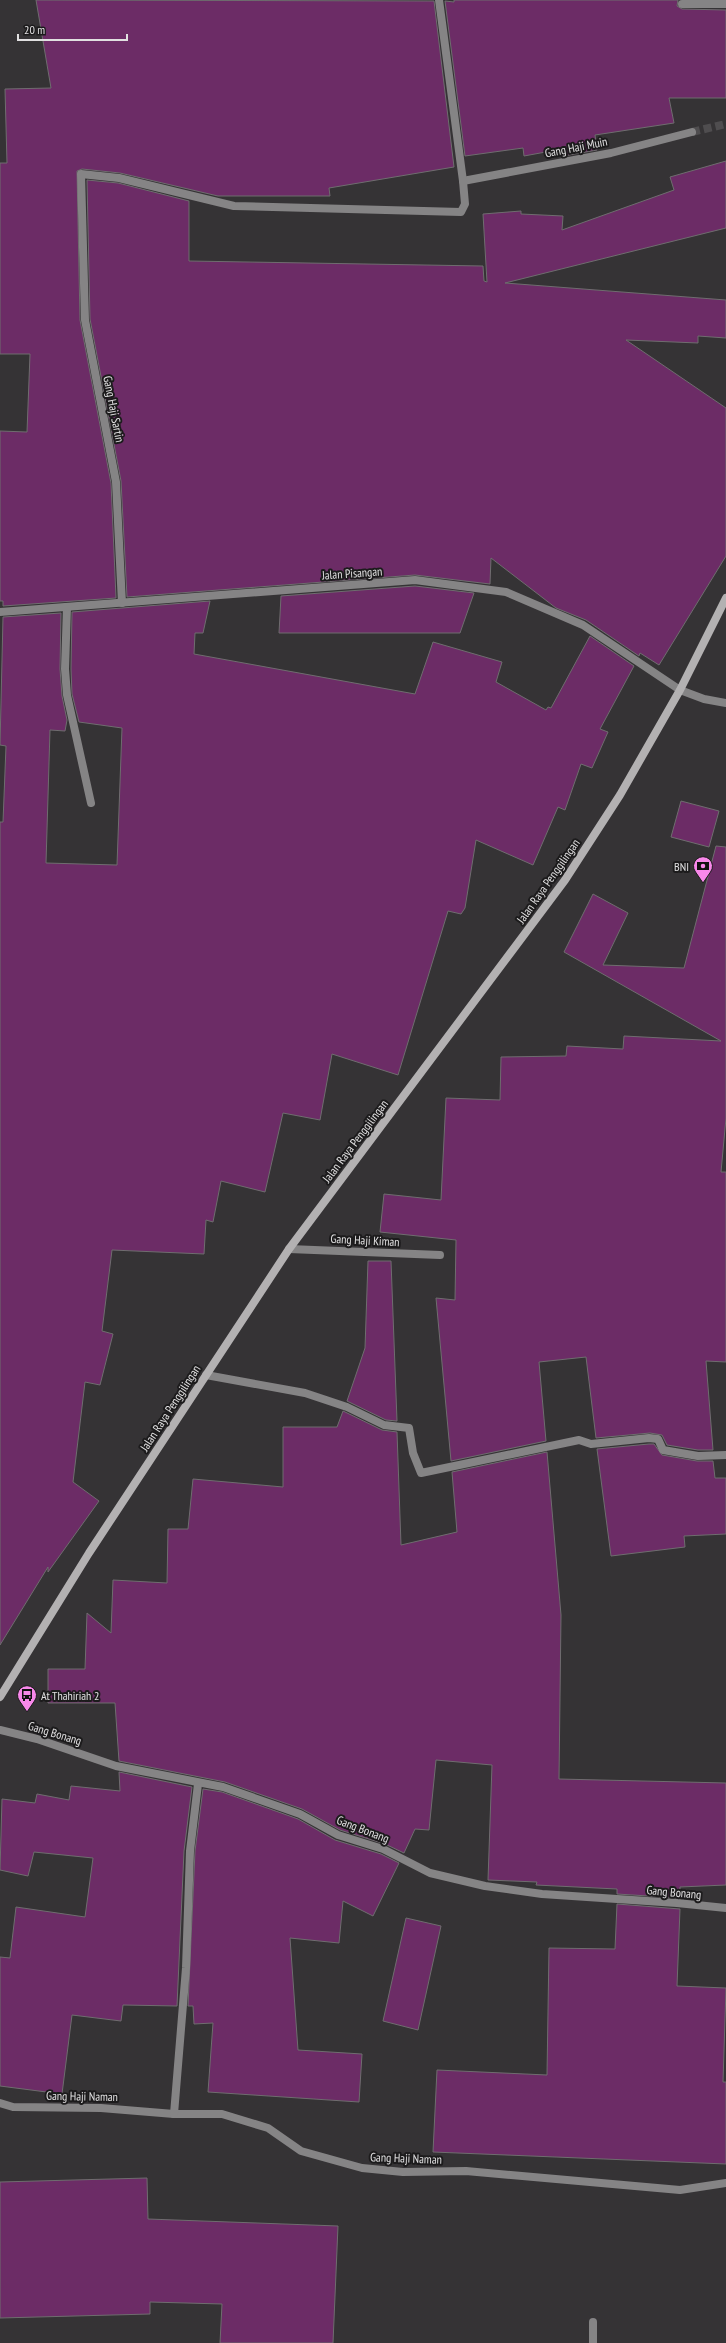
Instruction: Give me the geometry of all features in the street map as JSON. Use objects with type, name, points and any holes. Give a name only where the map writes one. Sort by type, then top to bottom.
[{"type":"main road","name":"Jalan Raya Penggilingan","points":[[0,1697],[89,1553],[289,1249],[566,880],[620,795],[680,690],[726,598]]},
{"type":"street","points":[[439,0],[463,181]]},
{"type":"street","points":[[682,4],[726,4]]},
{"type":"street","name":"Gang Haji Muin","points":[[463,181],[611,153],[692,132]]},
{"type":"street","name":"Gang Haji Sartin","points":[[122,603],[116,482],[85,320],[84,220],[81,174],[118,178],[234,206],[457,213],[461,212],[465,204],[463,181]]},
{"type":"street","name":"Jalan Pisangan","points":[[0,612],[415,580],[506,592],[583,625],[680,690],[704,699],[726,703]]},
{"type":"street","points":[[67,607],[64,669],[67,695],[91,803]]},
{"type":"street","name":"Gang Haji Kiman","points":[[289,1249],[440,1255]]},
{"type":"street","points":[[206,1375],[306,1393],[347,1407],[384,1425],[409,1428],[413,1453],[421,1473],[579,1440],[591,1444],[649,1438],[658,1439],[663,1450],[698,1456],[726,1455]]},
{"type":"street","name":"Gang Bonang","points":[[0,1730],[37,1739],[116,1766],[223,1788],[300,1814],[338,1834],[383,1849],[430,1873],[464,1882],[542,1894],[677,1903],[726,1908]]},
{"type":"street","points":[[174,2114],[186,1968],[190,1850],[198,1784]]},
{"type":"street","name":"Gang Haji Naman","points":[[0,2103],[13,2107],[101,2108],[174,2114],[222,2114],[268,2128],[301,2151],[362,2168],[403,2172],[466,2171],[680,2190],[726,2183]]},
{"type":"street","points":[[593,2322],[593,2343]]},
{"type":"building","points":[[36,0],[434,1],[454,167],[329,188],[330,196],[218,196],[120,173],[82,169],[77,171],[80,320],[111,483],[116,598],[3,606],[3,601],[0,601],[0,431],[27,432],[30,354],[0,354],[0,163],[7,163],[5,89],[51,88]]},
{"type":"building","points":[[454,0],[678,0],[677,6],[682,9],[726,10],[726,98],[669,98],[674,123],[595,135],[597,150],[563,156],[562,149],[524,156],[523,148],[465,156],[445,1],[454,2]]},
{"type":"building","points":[[726,161],[726,228],[505,283],[726,300],[726,338],[698,336],[698,343],[626,340],[726,408],[726,556],[659,665],[640,653],[639,656],[586,620],[556,608],[491,558],[490,584],[415,575],[127,597],[121,481],[90,319],[87,180],[118,183],[189,201],[189,261],[483,266],[484,281],[487,282],[483,214],[521,211],[521,214],[563,216],[562,230],[674,190],[670,177]]},
{"type":"building","points":[[415,586],[474,593],[460,633],[279,633],[281,596]]},
{"type":"building","points":[[210,601],[203,633],[195,633],[194,654],[415,694],[433,642],[502,662],[496,682],[546,710],[548,707],[551,708],[590,636],[634,666],[600,729],[608,732],[592,768],[581,764],[565,810],[558,807],[533,865],[476,840],[465,908],[461,914],[448,911],[398,1075],[332,1054],[320,1120],[283,1113],[265,1192],[221,1181],[213,1222],[206,1220],[204,1254],[112,1250],[102,1331],[113,1334],[100,1385],[85,1382],[73,1482],[99,1501],[48,1572],[48,1567],[0,1645],[0,822],[3,822],[6,746],[0,745],[3,617],[61,613],[60,669],[62,696],[67,720],[65,731],[50,730],[46,863],[117,865],[122,728],[79,722],[72,694],[72,612]]},
{"type":"building","points":[[681,801],[719,811],[709,847],[671,837]]},
{"type":"building","points":[[716,846],[726,847],[726,1118],[721,1172],[726,1172],[726,1362],[706,1361],[713,1450],[698,1450],[667,1445],[662,1435],[650,1433],[596,1438],[586,1357],[539,1362],[546,1441],[451,1461],[436,1298],[455,1300],[456,1240],[380,1232],[384,1194],[441,1200],[446,1098],[500,1100],[501,1057],[566,1056],[567,1046],[623,1049],[624,1036],[721,1041],[564,952],[593,894],[628,913],[603,965],[684,968]]},
{"type":"building","points":[[368,1261],[391,1261],[397,1421],[386,1420],[347,1401],[365,1348]]},
{"type":"building","points":[[343,1411],[382,1430],[397,1432],[401,1545],[457,1532],[452,1472],[547,1452],[561,1615],[559,1779],[726,1783],[726,1885],[680,1887],[680,1898],[617,1894],[617,1889],[536,1885],[537,1882],[488,1880],[492,1765],[436,1760],[429,1830],[415,1829],[404,1853],[385,1844],[340,1830],[302,1809],[225,1782],[119,1761],[115,1703],[48,1703],[48,1669],[85,1669],[87,1613],[111,1633],[113,1580],[167,1583],[168,1529],[188,1529],[193,1479],[283,1487],[283,1427],[337,1427]]},
{"type":"building","points":[[654,1444],[662,1455],[697,1461],[713,1461],[715,1478],[726,1478],[726,1534],[684,1536],[685,1547],[611,1556],[597,1449]]},
{"type":"building","points":[[119,1772],[192,1787],[184,1851],[177,2006],[123,2005],[121,2021],[72,2015],[62,2094],[0,2086],[0,1957],[10,1958],[16,1907],[85,1917],[93,1858],[34,1852],[28,1876],[0,1870],[2,1799],[35,1803],[37,1794],[69,1800],[71,1786],[120,1791]]},
{"type":"building","points":[[203,1789],[222,1792],[298,1819],[335,1840],[381,1854],[399,1863],[373,1916],[343,1901],[339,1943],[290,1938],[298,2050],[362,2054],[359,2102],[208,2092],[213,2023],[194,2024],[193,2006],[188,2006],[195,1851]]},
{"type":"building","points":[[617,1904],[680,1909],[677,1986],[726,1988],[723,2082],[726,2082],[726,2164],[433,2152],[437,2070],[547,2075],[549,1948],[615,1949]]},
{"type":"building","points":[[406,1918],[441,1926],[418,2030],[383,2021]]},
{"type":"building","points":[[147,2178],[148,2219],[338,2226],[333,2343],[220,2343],[222,2304],[150,2302],[150,2314],[0,2318],[0,2182]]},
{"type":"tunnel","points":[[692,132],[726,124]]},
{"type":"place","name":"BNI","points":[[703,883]]},
{"type":"place","name":"At Thahiriah 2","points":[[27,1712]]}]
